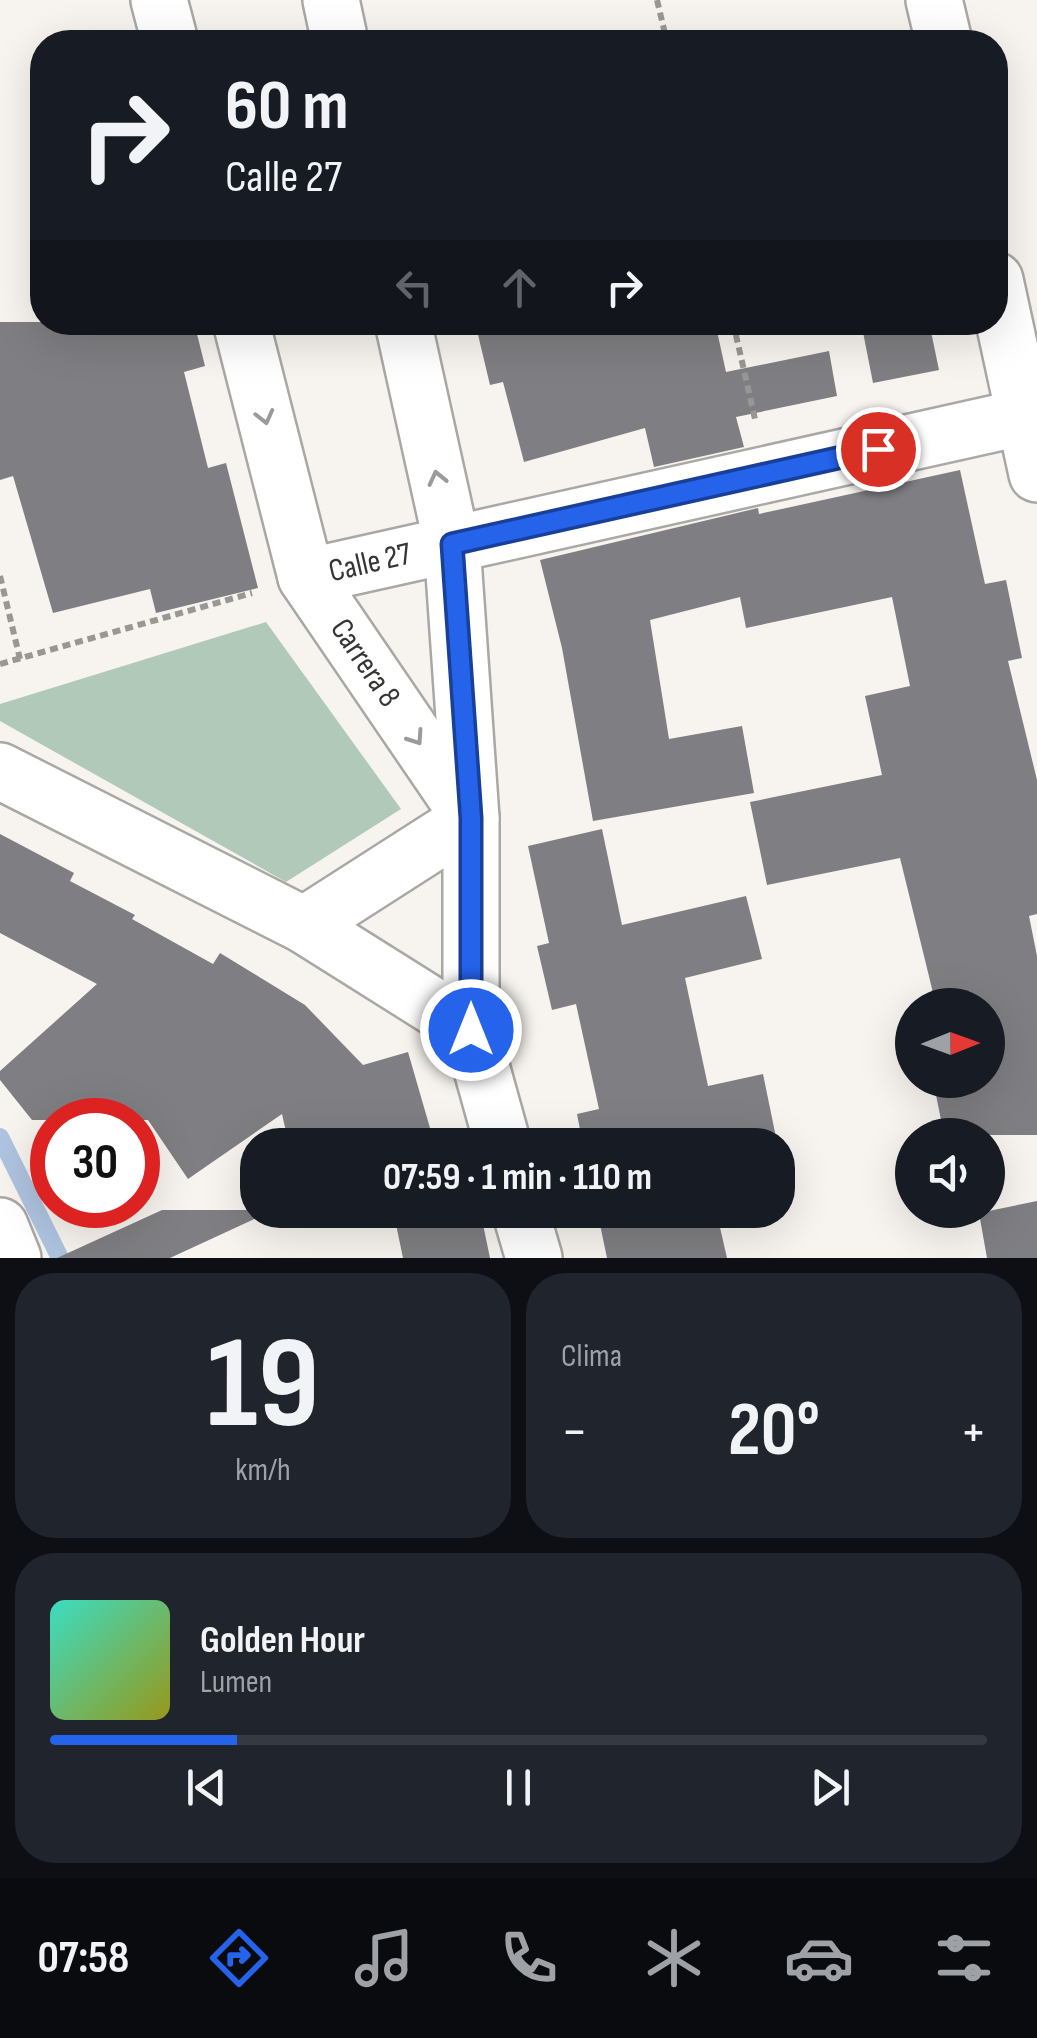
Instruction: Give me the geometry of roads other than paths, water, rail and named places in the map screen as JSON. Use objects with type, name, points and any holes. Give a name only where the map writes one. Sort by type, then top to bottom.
[{"type":"street","points":[[159,0],[167,30]]},
{"type":"street","points":[[331,0],[337,30]]},
{"type":"street","points":[[934,0],[941,30]]},
{"type":"street","points":[[1008,329],[1031,415],[1037,474]]},
{"type":"street","name":"Carrera 8","points":[[245,335],[306,577],[471,818]]},
{"type":"street","points":[[405,335],[452,544],[471,818],[471,1030],[497,1128]]},
{"type":"street","name":"Calle 27","points":[[306,577],[1031,415]]},
{"type":"street","points":[[0,771],[304,925],[471,1030]]},
{"type":"street","points":[[304,925],[471,818]]},
{"type":"street","points":[[0,1226],[13,1258]]},
{"type":"street","points":[[525,1228],[534,1258]]},
{"type":"waterway","points":[[0,1137],[60,1258]]}]
